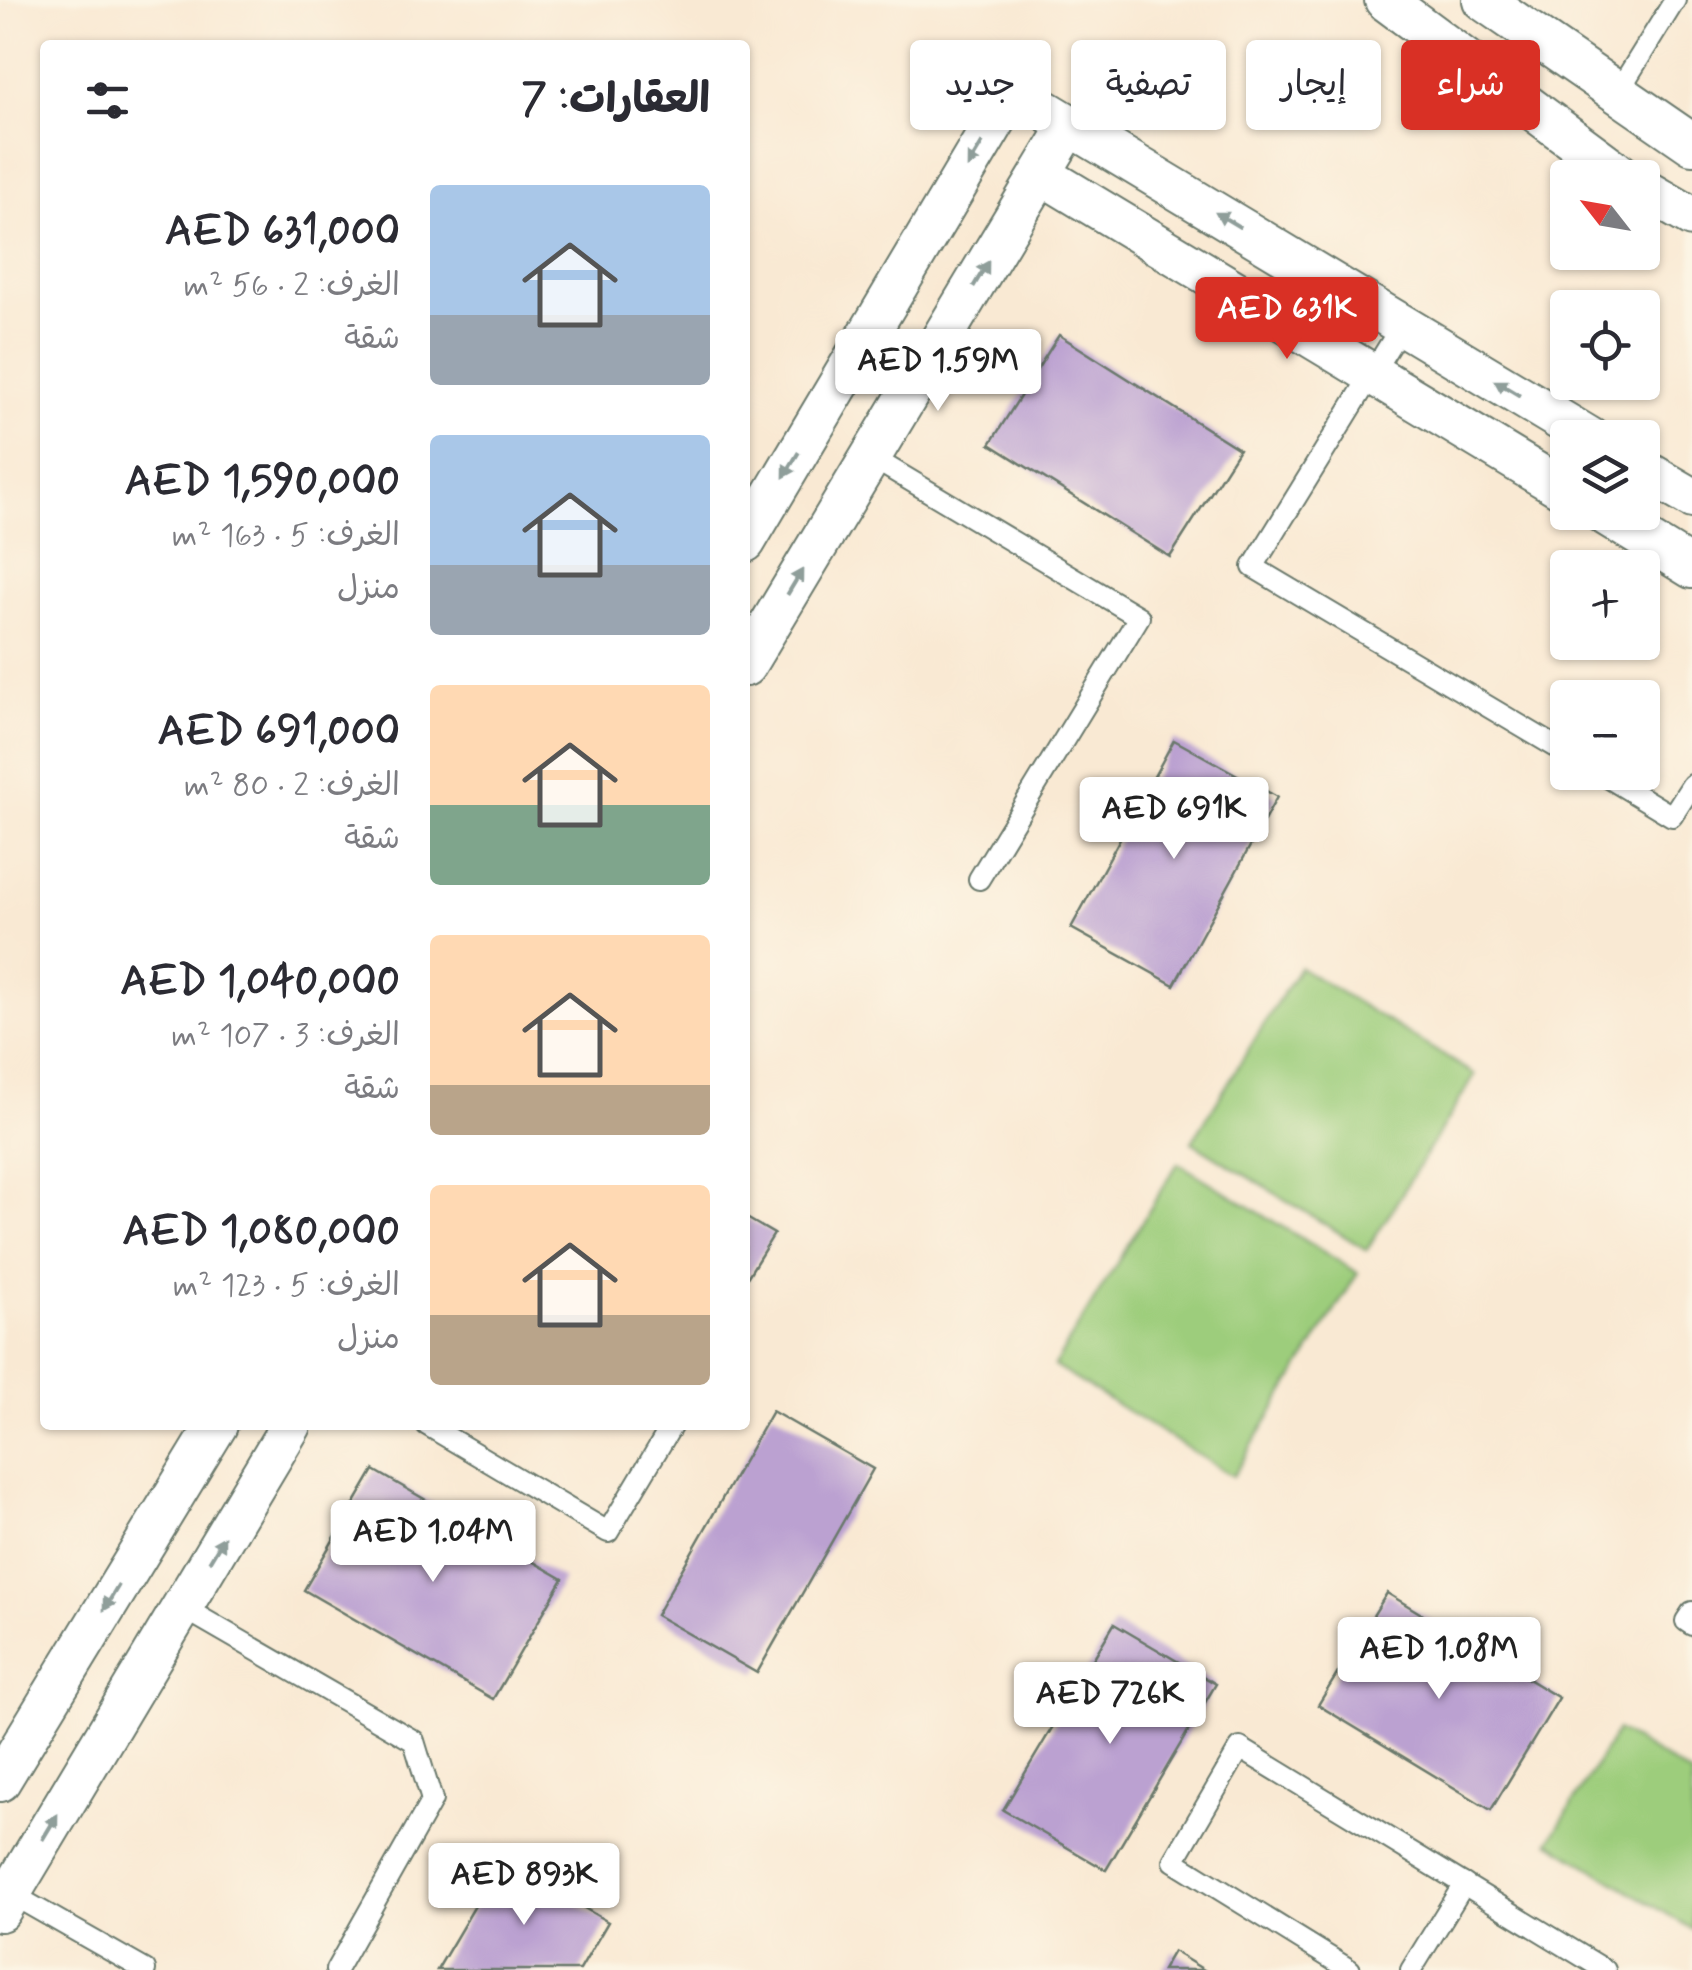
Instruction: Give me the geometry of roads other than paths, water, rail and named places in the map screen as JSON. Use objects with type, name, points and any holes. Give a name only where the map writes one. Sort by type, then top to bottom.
[{"type":"street","points":[[1385,0],[1601,160]]},
{"type":"street","points":[[1482,0],[1692,144]]},
{"type":"street","points":[[750,534],[1013,91],[1560,420]]},
{"type":"street","points":[[750,658],[1070,125]]},
{"type":"street","points":[[1041,174],[1550,481]]},
{"type":"street","points":[[1660,198],[1692,217]]},
{"type":"street","points":[[1660,479],[1692,498]]},
{"type":"street","points":[[1630,530],[1692,568]]},
{"type":"street","points":[[0,1781],[213,1430]]},
{"type":"street","points":[[4,1898],[288,1430]]},
{"type":"lane","points":[[1616,95],[1675,0]]},
{"type":"lane","points":[[1402,325],[1254,566],[1550,743]]},
{"type":"lane","points":[[871,457],[1139,617],[979,879]]},
{"type":"lane","points":[[1629,790],[1672,816],[1692,785]]},
{"type":"lane","points":[[435,1430],[608,1532],[669,1430]]},
{"type":"lane","points":[[182,1606],[414,1741],[432,1800],[336,1970]]},
{"type":"lane","points":[[1692,1612],[1686,1622],[1692,1625]]},
{"type":"lane","points":[[1350,1970],[1174,1861],[1240,1748],[1605,1970]]},
{"type":"lane","points":[[1411,1970],[1464,1884]]},
{"type":"lane","points":[[4,1898],[145,1970]]}]
